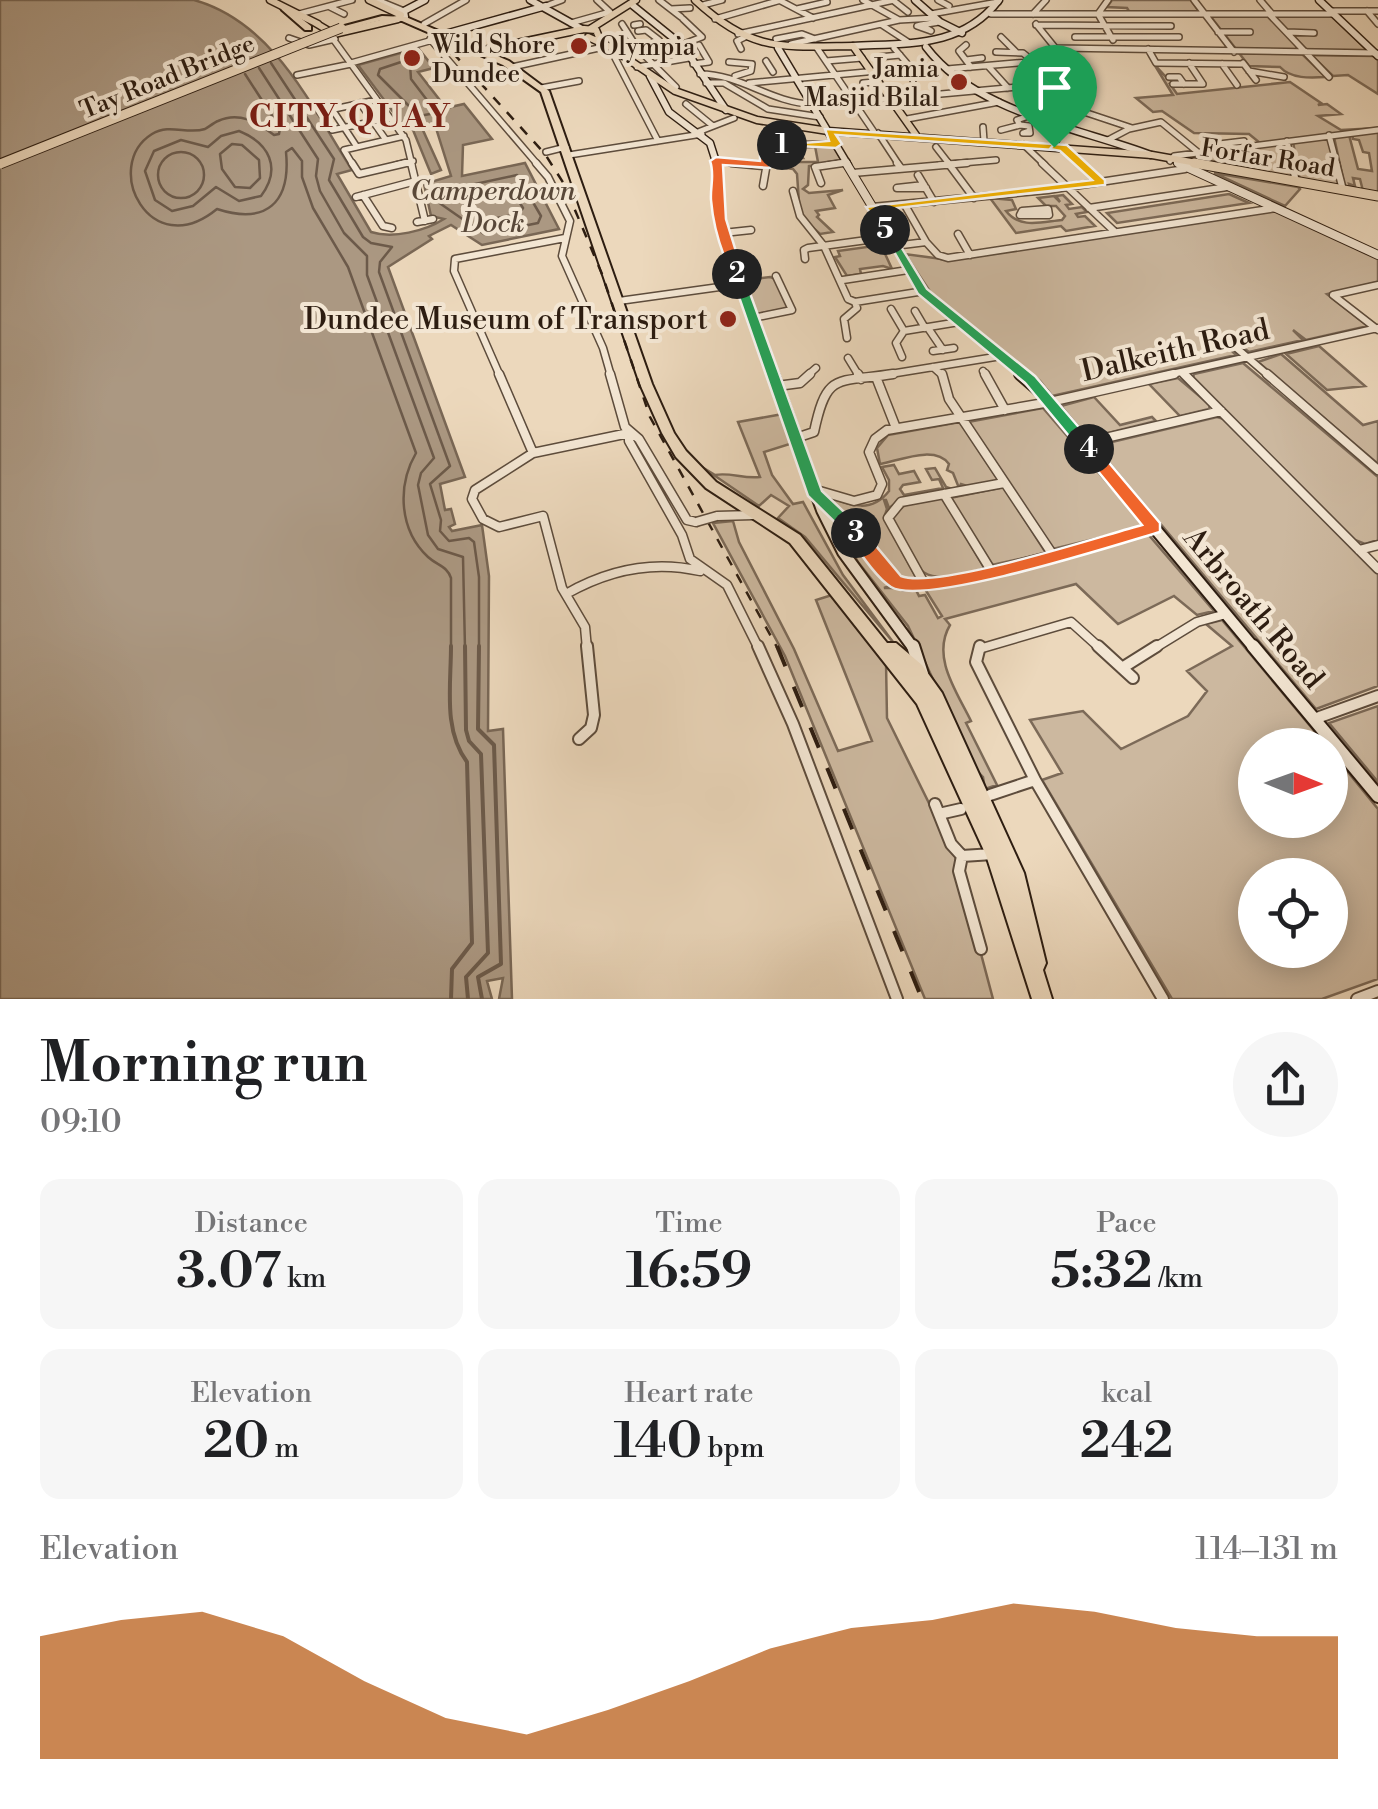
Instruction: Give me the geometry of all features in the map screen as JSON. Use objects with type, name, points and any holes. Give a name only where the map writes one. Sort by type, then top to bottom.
[{"type":"highway","name":"Tay Road Bridge","points":[[0,162],[288,42],[335,33],[382,7],[404,16]]},
{"type":"highway","points":[[367,20],[382,7]]},
{"type":"highway","points":[[285,8],[307,19],[288,42]]},
{"type":"highway","name":"Tay Road Bridge","points":[[0,162],[367,20],[404,16]]},
{"type":"highway","points":[[404,16],[441,36],[497,55],[541,88],[552,106],[668,433],[687,462],[724,494],[795,539],[879,640],[922,678],[950,726],[1001,853],[1040,989]]},
{"type":"highway","points":[[404,16],[441,36],[497,55]]},
{"type":"highway","points":[[903,665],[933,714],[1001,853]]},
{"type":"main road","points":[[273,0],[335,33],[404,16]]},
{"type":"main road","points":[[369,0],[382,7]]},
{"type":"main road","points":[[692,4],[703,6],[742,35],[778,48],[853,46],[916,136]]},
{"type":"main road","points":[[497,55],[591,36],[633,5]]},
{"type":"main road","name":"Forfar Road","points":[[591,36],[665,86],[723,106],[735,116],[828,131],[1152,155],[1185,166],[1378,196]]},
{"type":"street","points":[[307,19],[330,6],[352,0]]},
{"type":"street","points":[[424,24],[466,0]]},
{"type":"street","points":[[530,0],[546,6],[614,56],[658,141]]},
{"type":"street","points":[[297,75],[351,64],[562,0]]},
{"type":"street","points":[[591,36],[611,11],[597,0]]},
{"type":"street","points":[[497,55],[591,36],[679,45],[702,36],[659,0]]},
{"type":"street","points":[[703,6],[722,0]]},
{"type":"street","points":[[716,19],[780,0],[813,18]]},
{"type":"street","points":[[863,0],[899,20]]},
{"type":"street","points":[[743,47],[737,40],[742,35],[813,18],[894,0],[907,11],[899,10]]},
{"type":"street","points":[[915,0],[935,18],[962,33]]},
{"type":"street","points":[[960,0],[966,12]]},
{"type":"street","points":[[1030,14],[1046,0]]},
{"type":"street","points":[[1098,14],[1108,0]]},
{"type":"street","points":[[1194,0],[1256,80]]},
{"type":"street","points":[[1260,0],[1329,76]]},
{"type":"street","points":[[1319,0],[1377,54]]},
{"type":"street","points":[[382,7],[404,16],[420,1]]},
{"type":"street","points":[[922,25],[958,9],[966,12],[998,1]]},
{"type":"street","points":[[853,46],[929,45],[962,33],[991,14],[998,1]]},
{"type":"street","points":[[796,9],[827,2]]},
{"type":"street","points":[[670,8],[692,4]]},
{"type":"street","points":[[633,5],[679,45],[723,106]]},
{"type":"street","points":[[330,6],[344,14]]},
{"type":"street","points":[[1367,11],[1377,22]]},
{"type":"street","points":[[991,14],[1378,11]]},
{"type":"street","points":[[1030,14],[1057,48],[1080,99],[1060,123],[1059,147],[1101,182]]},
{"type":"street","points":[[1098,14],[1118,48]]},
{"type":"street","points":[[1162,14],[1188,50]]},
{"type":"street","points":[[778,48],[899,20],[935,18]]},
{"type":"street","points":[[1365,20],[1377,22]]},
{"type":"street","points":[[1036,24],[1171,26]]},
{"type":"street","points":[[882,25],[908,43]]},
{"type":"street","points":[[644,42],[660,40],[646,30],[630,27],[635,43],[676,87]]},
{"type":"street","points":[[828,28],[837,35]]},
{"type":"street","points":[[1218,32],[1250,32]]},
{"type":"street","points":[[1287,32],[1314,32]]},
{"type":"street","points":[[335,33],[351,64],[404,136],[413,161],[421,221],[433,220]]},
{"type":"street","points":[[878,37],[894,33]]},
{"type":"street","points":[[776,39],[800,34],[815,38]]},
{"type":"street","points":[[441,36],[442,52],[539,153],[570,221],[562,256],[603,348],[630,442],[682,535],[690,559],[727,586],[764,658],[793,724],[897,999]]},
{"type":"street","points":[[1002,37],[1016,52],[1034,62]]},
{"type":"street","points":[[1075,37],[1179,37]]},
{"type":"street","points":[[929,45],[932,58],[999,102],[1152,155]]},
{"type":"street","points":[[966,45],[959,51],[971,67]]},
{"type":"street","points":[[637,67],[708,62],[702,46]]},
{"type":"street","points":[[442,52],[468,47]]},
{"type":"street","name":"Arbroath Road","points":[[778,48],[922,291],[1030,380],[1050,402],[1378,796]]},
{"type":"street","points":[[817,48],[901,168]]},
{"type":"street","points":[[894,48],[911,68]]},
{"type":"street","points":[[1057,48],[1377,54]]},
{"type":"street","points":[[1148,49],[1156,62],[1242,64]]},
{"type":"street","points":[[996,52],[1016,52]]},
{"type":"street","points":[[884,63],[878,55],[900,55]]},
{"type":"street","points":[[826,61],[862,58]]},
{"type":"street","points":[[966,60],[982,58]]},
{"type":"street","points":[[860,79],[872,72],[911,68],[1063,59]]},
{"type":"street","points":[[734,63],[766,62],[772,72]]},
{"type":"street","points":[[1020,63],[1041,84]]},
{"type":"street","points":[[1173,84],[1205,87],[1190,63]]},
{"type":"street","points":[[700,74],[735,76],[751,71],[752,64]]},
{"type":"street","points":[[1222,64],[1232,81]]},
{"type":"street","points":[[988,66],[1008,88]]},
{"type":"street","points":[[913,80],[913,75],[930,74],[922,67]]},
{"type":"street","points":[[1249,71],[1284,77]]},
{"type":"street","points":[[748,82],[836,75],[875,82]]},
{"type":"street","points":[[650,76],[664,106],[710,143],[716,161],[723,233],[815,493],[842,552],[901,626],[918,656],[922,678]]},
{"type":"street","points":[[735,76],[762,95],[784,103],[812,104]]},
{"type":"street","points":[[1169,77],[1180,77],[1184,84]]},
{"type":"street","points":[[541,88],[579,81]]},
{"type":"street","points":[[706,83],[722,82],[738,96],[778,112],[820,117]]},
{"type":"street","points":[[853,102],[1072,82]]},
{"type":"street","points":[[1050,84],[1057,94],[1050,94]]},
{"type":"street","points":[[665,86],[674,116]]},
{"type":"street","points":[[719,88],[730,87]]},
{"type":"street","points":[[738,96],[748,97]]},
{"type":"street","points":[[320,112],[376,100]]},
{"type":"street","points":[[907,119],[999,102]]},
{"type":"street","points":[[360,103],[386,140]]},
{"type":"street","points":[[772,122],[784,103]]},
{"type":"street","points":[[689,106],[713,126]]},
{"type":"street","points":[[1075,108],[1132,128]]},
{"type":"street","points":[[332,109],[357,147]]},
{"type":"street","points":[[1020,125],[1017,120],[1034,114]]},
{"type":"street","points":[[539,153],[658,141],[700,133],[735,116]]},
{"type":"street","points":[[332,130],[390,118]]},
{"type":"street","points":[[1108,140],[1132,128],[1161,122],[1199,153]]},
{"type":"street","points":[[1001,130],[1020,125],[1029,126],[1030,131]]},
{"type":"street","points":[[853,173],[996,160],[982,141],[982,127]]},
{"type":"street","points":[[777,145],[784,128]]},
{"type":"street","points":[[1378,130],[1174,156],[1185,166],[1378,255]]},
{"type":"street","points":[[1329,135],[1343,190]]},
{"type":"street","points":[[404,136],[344,150],[359,174],[413,161]]},
{"type":"street","points":[[1219,144],[1244,141]]},
{"type":"street","points":[[1287,141],[1296,182]]},
{"type":"street","points":[[1231,142],[1238,148]]},
{"type":"street","points":[[763,186],[764,145],[836,144]]},
{"type":"street","points":[[1024,144],[1114,232]]},
{"type":"street","points":[[936,147],[974,198]]},
{"type":"street","points":[[716,161],[764,166]]},
{"type":"street","points":[[818,181],[815,167],[847,162]]},
{"type":"street","points":[[872,207],[1068,188],[1185,166]]},
{"type":"street","points":[[918,175],[934,202]]},
{"type":"street","points":[[386,229],[360,196],[416,181]]},
{"type":"street","points":[[1089,208],[1227,186]]},
{"type":"street","points":[[793,191],[796,216],[823,246],[857,308],[844,319],[847,338]]},
{"type":"street","points":[[1020,193],[1033,210]]},
{"type":"street","points":[[906,211],[926,242],[944,258],[1276,208]]},
{"type":"street","points":[[1033,210],[1048,210],[1052,214],[1020,214],[1033,210]]},
{"type":"street","points":[[723,233],[751,230]]},
{"type":"street","points":[[534,453],[454,271],[454,259],[566,238]]},
{"type":"street","points":[[948,243],[959,238],[970,255]]},
{"type":"street","points":[[802,256],[805,249],[823,246],[926,242]]},
{"type":"street","points":[[842,280],[908,270]]},
{"type":"street","points":[[753,318],[792,310],[776,276]]},
{"type":"street","points":[[619,301],[740,284]]},
{"type":"street","points":[[1377,329],[1333,296],[1378,285]]},
{"type":"street","points":[[852,302],[918,292]]},
{"type":"street","points":[[890,310],[904,331]]},
{"type":"street","points":[[915,311],[943,350]]},
{"type":"street","points":[[902,357],[896,343],[904,331],[959,322]]},
{"type":"street","name":"Dalkeith Road","points":[[896,428],[1050,402],[1377,329]]},
{"type":"street","points":[[1226,339],[1378,470]]},
{"type":"street","points":[[933,351],[954,348]]},
{"type":"street","points":[[796,438],[814,432],[822,394],[828,387],[995,358]]},
{"type":"street","points":[[853,363],[860,379]]},
{"type":"street","points":[[932,367],[942,373],[949,399],[1053,555]]},
{"type":"street","points":[[778,386],[800,383],[816,368]]},
{"type":"street","points":[[983,370],[1005,410]]},
{"type":"street","points":[[1182,372],[1378,569]]},
{"type":"street","points":[[815,493],[854,501],[877,495],[882,484],[871,459],[871,445],[880,434],[896,428],[876,377]]},
{"type":"street","points":[[1084,444],[1221,411]]},
{"type":"street","points":[[578,739],[591,728],[594,715],[582,620],[566,594],[543,516],[499,527],[483,519],[472,499],[475,490],[534,453],[629,433],[640,439],[687,520],[696,522],[719,515],[762,516]]},
{"type":"street","points":[[924,583],[888,515],[902,502],[1004,483]]},
{"type":"street","points":[[815,493],[895,581],[908,586],[951,582],[1154,528]]},
{"type":"street","points":[[719,515],[724,494]]},
{"type":"street","points":[[944,494],[992,572]]},
{"type":"street","points":[[1359,550],[1378,545]]},
{"type":"street","points":[[566,594],[648,564],[663,562],[705,572]]},
{"type":"street","points":[[1122,668],[1197,622],[1226,614]]},
{"type":"street","points":[[1133,678],[1071,622],[980,646],[974,656],[1008,733],[1163,999]]},
{"type":"street","points":[[901,626],[903,665]]},
{"type":"street","points":[[1023,634],[1030,646]]},
{"type":"street","points":[[1314,719],[1378,696]]},
{"type":"street","points":[[990,795],[1035,780]]},
{"type":"street","points":[[961,809],[937,809],[951,844],[962,856]]},
{"type":"street","points":[[962,856],[1001,853]]},
{"type":"street","points":[[962,856],[958,871],[982,949]]},
{"type":"street","points":[[1357,999],[1378,992]]},
{"type":"shaded area","points":[[1112,0],[1191,0],[1200,13],[1130,13],[1127,8],[1107,7]]},
{"type":"shaded area","points":[[1331,15],[1368,51],[1307,50],[1274,16]]},
{"type":"shaded area","points":[[1268,16],[1301,50],[1236,49],[1211,17]]},
{"type":"shaded area","points":[[1239,53],[1302,54],[1326,77],[1295,76],[1280,67],[1249,66]]},
{"type":"shaded area","points":[[1311,55],[1374,56],[1378,60],[1378,94],[1348,75],[1333,76]]},
{"type":"shaded area","points":[[1154,64],[1166,77],[1176,77],[1181,83],[1170,84],[1177,94],[1290,82],[1321,103],[1318,105],[1327,104],[1341,114],[1318,116],[1341,130],[1378,128],[1260,143],[1249,134],[1194,133],[1162,111],[1153,112],[1136,98],[1173,95]]},
{"type":"shaded area","points":[[1378,131],[1378,194],[1363,191],[1360,179],[1353,178],[1355,186],[1349,184],[1350,188],[1345,188],[1334,137],[1349,135],[1358,169],[1372,171],[1369,153],[1363,152],[1352,134]]},
{"type":"shaded area","points":[[1329,138],[1340,186],[1300,180],[1293,142]]},
{"type":"shaded area","points":[[1287,143],[1293,179],[1259,174],[1257,160],[1257,173],[1243,165],[1188,158],[1211,153],[1234,158],[1234,150]]},
{"type":"shaded area","points":[[768,146],[808,146],[798,150],[803,158],[797,158],[798,162],[818,162],[815,146],[834,146],[842,161],[809,166],[808,185],[803,189],[809,193],[843,190],[828,195],[835,208],[816,211],[833,232],[820,234],[800,216],[797,174],[793,169],[770,166]]},
{"type":"shaded area","points":[[1214,173],[1298,187],[1300,189],[1285,206]]},
{"type":"shaded area","points":[[1229,194],[1249,203],[1117,223],[1107,213]]},
{"type":"shaded area","points":[[1063,195],[1072,204],[1066,205],[1069,209],[1082,207],[1087,212],[1076,214],[1078,217],[1085,216],[1095,226],[1066,231],[1061,226],[1016,233],[990,198],[1012,200],[1016,209],[1006,211],[1012,217],[1039,223],[1062,220],[1065,216],[1056,206],[1046,206],[1038,198],[1054,196],[1060,202],[1056,196]]},
{"type":"shaded area","points":[[1277,210],[1378,258],[1378,282],[1327,294],[1368,326],[1306,340],[1293,330],[1303,340],[1249,352],[1230,338],[1222,341],[1236,355],[1052,396],[1040,381],[931,293],[905,254],[949,260]]},
{"type":"shaded area","points":[[881,245],[892,269],[860,269],[861,274],[847,276],[835,257],[840,256],[838,251]]},
{"type":"shaded area","points":[[776,279],[790,308],[756,314],[744,280]]},
{"type":"shaded area","points":[[1319,346],[1365,386],[1327,390],[1286,354]]},
{"type":"shaded area","points":[[1281,354],[1363,425],[1378,421],[1378,464],[1258,362]]},
{"type":"shaded area","points":[[1243,363],[1378,477],[1378,540],[1365,544],[1355,540],[1193,378],[1194,374]]},
{"type":"shaded area","points":[[1178,378],[1210,405],[1209,409],[1180,416],[1149,384]]},
{"type":"shaded area","points":[[1094,397],[1120,425],[1152,417],[1156,421],[1088,438],[1061,406]]},
{"type":"shaded area","points":[[1043,408],[1142,523],[1140,528],[1053,549],[968,422]]},
{"type":"shaded area","points":[[783,414],[793,443],[764,452],[772,475],[793,504],[803,502],[843,575],[893,642],[805,537],[778,518],[789,506],[771,495],[759,506],[702,467],[715,475],[760,477],[738,422]]},
{"type":"shaded area","points":[[1217,417],[1224,419],[1378,574],[1378,686],[1316,709],[1095,446]]},
{"type":"shaded area","points":[[960,422],[999,481],[970,487],[961,484],[959,488],[953,473],[947,470],[949,464],[935,455],[880,464],[877,448],[888,435]]},
{"type":"shaded area","points":[[894,465],[899,474],[914,471],[920,482],[903,485],[900,489],[904,495],[943,488],[939,479],[932,480],[926,469],[935,468],[946,487],[952,489],[899,501],[889,508],[884,500],[884,518],[917,579],[903,583],[841,515],[844,514],[826,499],[861,506],[876,502],[889,491],[889,480],[882,467]]},
{"type":"shaded area","points":[[1004,487],[1046,553],[992,565],[950,498]]},
{"type":"shaded area","points":[[942,498],[985,569],[934,576],[924,572],[908,553],[892,516],[905,505]]},
{"type":"shaded area","points":[[829,509],[895,584],[884,588],[915,588],[919,596],[925,595],[938,618],[942,616],[923,586],[951,586],[1147,533],[1214,611],[1197,615],[1174,596],[1118,624],[1076,584],[945,619],[950,625],[943,649],[948,674],[971,721],[966,723],[997,785],[985,789],[983,777],[975,769],[908,626],[858,562]]},
{"type":"shaded area","points":[[733,521],[739,542],[794,649],[838,751],[872,741],[816,600],[832,595],[886,662],[887,718],[955,856],[993,999],[925,999],[785,656],[713,523]]},
{"type":"shaded area","points":[[1222,620],[1312,728],[1238,728],[1238,838],[1348,838],[1348,772],[1378,809],[1378,979],[1322,999],[1172,999],[1042,780],[1062,773],[1030,720],[1083,711],[1121,749],[1188,716],[1207,691],[1187,671],[1232,646],[1206,624]]},
{"type":"shaded area","points":[[1378,706],[1378,782],[1348,746],[1348,728],[1333,728],[1329,723]]},
{"type":"water","name":"Camperdown Dock","points":[[0,0],[194,0],[222,11],[268,46],[287,68],[352,170],[337,174],[371,232],[380,234],[409,233],[444,219],[431,216],[424,184],[451,176],[435,125],[422,128],[441,170],[431,174],[413,130],[405,128],[358,65],[418,48],[434,68],[418,72],[446,108],[464,104],[492,139],[463,145],[462,176],[525,163],[559,229],[482,245],[451,225],[429,236],[432,239],[388,267],[465,477],[440,484],[445,510],[451,509],[455,524],[449,527],[452,531],[482,525],[489,576],[488,731],[503,729],[512,999],[499,999],[503,978],[487,981],[492,999],[0,999]]},
{"type":"tunnel","points":[[637,42],[644,41]]},
{"type":"railway","points":[[453,53],[545,154],[564,184],[602,274],[650,417],[778,649]]},
{"type":"railway","points":[[777,646],[922,999]]},
{"type":"place","name":"Olympia","points":[[579,46]]},
{"type":"place","name":"Wild Shore Dundee","points":[[412,58]]},
{"type":"place","name":"Jamia Masjid Bilal","points":[[959,82]]},
{"type":"place","name":"Dundee Museum of Transport","points":[[728,319]]},
{"type":"district","name":"CITY QUAY","points":[[351,116]]},
{"type":"route","points":[[828,131],[1054,147],[1064,148],[1101,182],[872,207],[922,291],[1030,380],[1154,528],[951,582],[898,584],[856,534],[816,496],[723,233],[716,196],[720,174],[716,161],[766,165],[764,145],[836,144],[828,131]]}]
